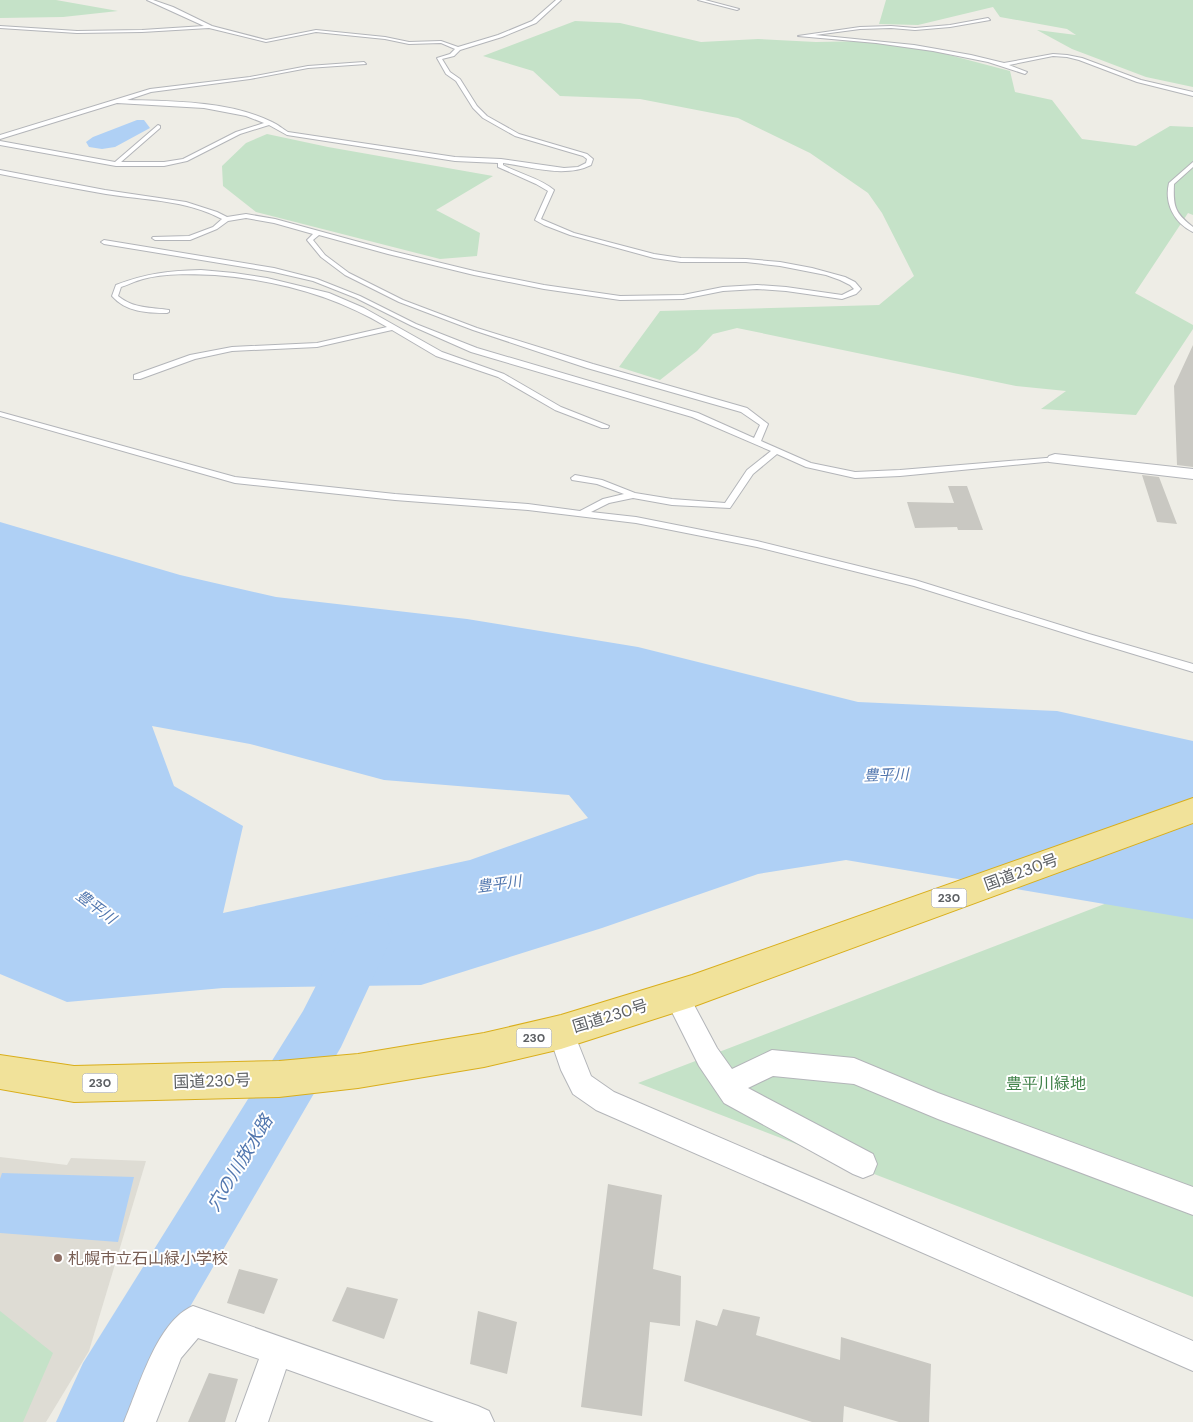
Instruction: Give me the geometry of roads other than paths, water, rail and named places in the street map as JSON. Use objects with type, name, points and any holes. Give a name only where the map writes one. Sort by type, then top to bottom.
[{"type":"highway","name":"国道230号","points":[[0,1072],[74,1084],[201,1082],[358,1071],[484,1050],[561,1032],[690,991],[1193,810]]},
{"type":"street","points":[[1054,459],[1193,474]]},
{"type":"street","points":[[690,991],[708,1057],[733,1094],[863,1164]]},
{"type":"street","points":[[561,1032],[574,1070],[582,1085],[606,1101],[1193,1356]]},
{"type":"street","points":[[727,1085],[772,1063],[854,1071],[938,1106],[1193,1201]]},
{"type":"street","points":[[140,1422],[170,1348],[193,1321],[478,1422]]},
{"type":"street","points":[[252,1422],[277,1352]]},
{"type":"lane","points":[[149,0],[171,8],[210,27],[266,40],[316,31],[385,38],[409,43],[441,42],[458,49]]},
{"type":"lane","points":[[115,101],[192,105],[240,113],[271,122],[287,133],[330,141],[455,159],[501,161],[564,170],[579,169],[589,164],[590,159],[585,155],[517,135],[485,117],[474,107],[458,80],[448,73],[439,58],[452,55],[458,49],[500,36],[534,22],[559,0]]},
{"type":"lane","points":[[700,0],[737,10]]},
{"type":"lane","points":[[988,19],[950,26],[915,29],[891,27],[860,28],[800,36],[920,47],[1006,64],[1025,72]]},
{"type":"lane","points":[[0,27],[77,32],[210,27]]},
{"type":"lane","points":[[1006,64],[1052,55],[1080,58],[1139,81],[1193,94]]},
{"type":"lane","points":[[0,137],[150,91],[250,78],[308,67],[364,63]]},
{"type":"lane","points":[[0,143],[116,164],[164,164],[185,160],[238,133],[271,122]]},
{"type":"lane","points":[[116,164],[158,127]]},
{"type":"lane","points":[[155,238],[190,238],[215,228],[226,219],[246,216],[319,232],[390,253],[474,273],[544,288],[620,298],[683,297],[723,289],[757,287],[786,288],[842,297],[854,293],[858,289],[856,284],[845,278],[795,267],[759,262],[669,259],[639,253],[557,230],[538,220],[540,211],[550,197],[551,190],[538,181],[512,174],[500,166],[501,161]]},
{"type":"lane","points":[[1193,164],[1171,184],[1170,203],[1175,216],[1193,230]]},
{"type":"lane","points":[[0,172],[93,190],[197,206],[216,212],[226,219]]},
{"type":"lane","points":[[319,232],[310,240],[323,256],[347,274],[401,301],[475,329],[590,366],[744,410],[764,424],[757,441]]},
{"type":"lane","points":[[104,242],[274,270],[314,280],[474,350],[695,415],[809,465],[855,475],[900,473],[1054,459]]},
{"type":"lane","points":[[167,311],[142,311],[123,304],[115,296],[118,286],[133,278],[159,274],[213,273],[264,278],[310,290],[351,304],[438,353],[459,363],[493,371],[554,406],[605,426]]},
{"type":"lane","points":[[138,377],[193,358],[232,348],[316,345],[414,325]]},
{"type":"lane","points":[[0,414],[235,480],[395,497],[528,507],[636,520],[757,544],[896,579],[1193,668]]},
{"type":"lane","points":[[575,478],[599,482],[633,495],[672,502],[727,506],[750,472],[777,450]]},
{"type":"lane","points":[[581,514],[606,501],[633,495]]},
{"type":"water","points":[[137,120],[144,120],[150,128],[115,147],[102,149],[89,147],[86,142],[93,137]]},
{"type":"water","name":"豊平川","points":[[0,522],[180,575],[276,597],[467,619],[638,647],[858,702],[1057,711],[1193,741],[1193,919],[846,860],[758,874],[602,928],[421,985],[223,988],[67,1002],[0,974]],"holes":[[[152,726],[250,744],[384,780],[569,795],[588,818],[470,860],[223,913],[243,826],[174,786]]]},
{"type":"water","points":[[2,1173],[134,1177],[118,1242],[0,1233],[0,1179]]},
{"type":"waterway","name":"穴の川放水路","points":[[89,1422],[106,1386],[322,1029],[368,935]]},
{"type":"place","name":"札幌市立石山緑小学校","points":[[58,1258]]},
{"type":"park label","name":"豊平川緑地","points":[[1046,1083]]}]
